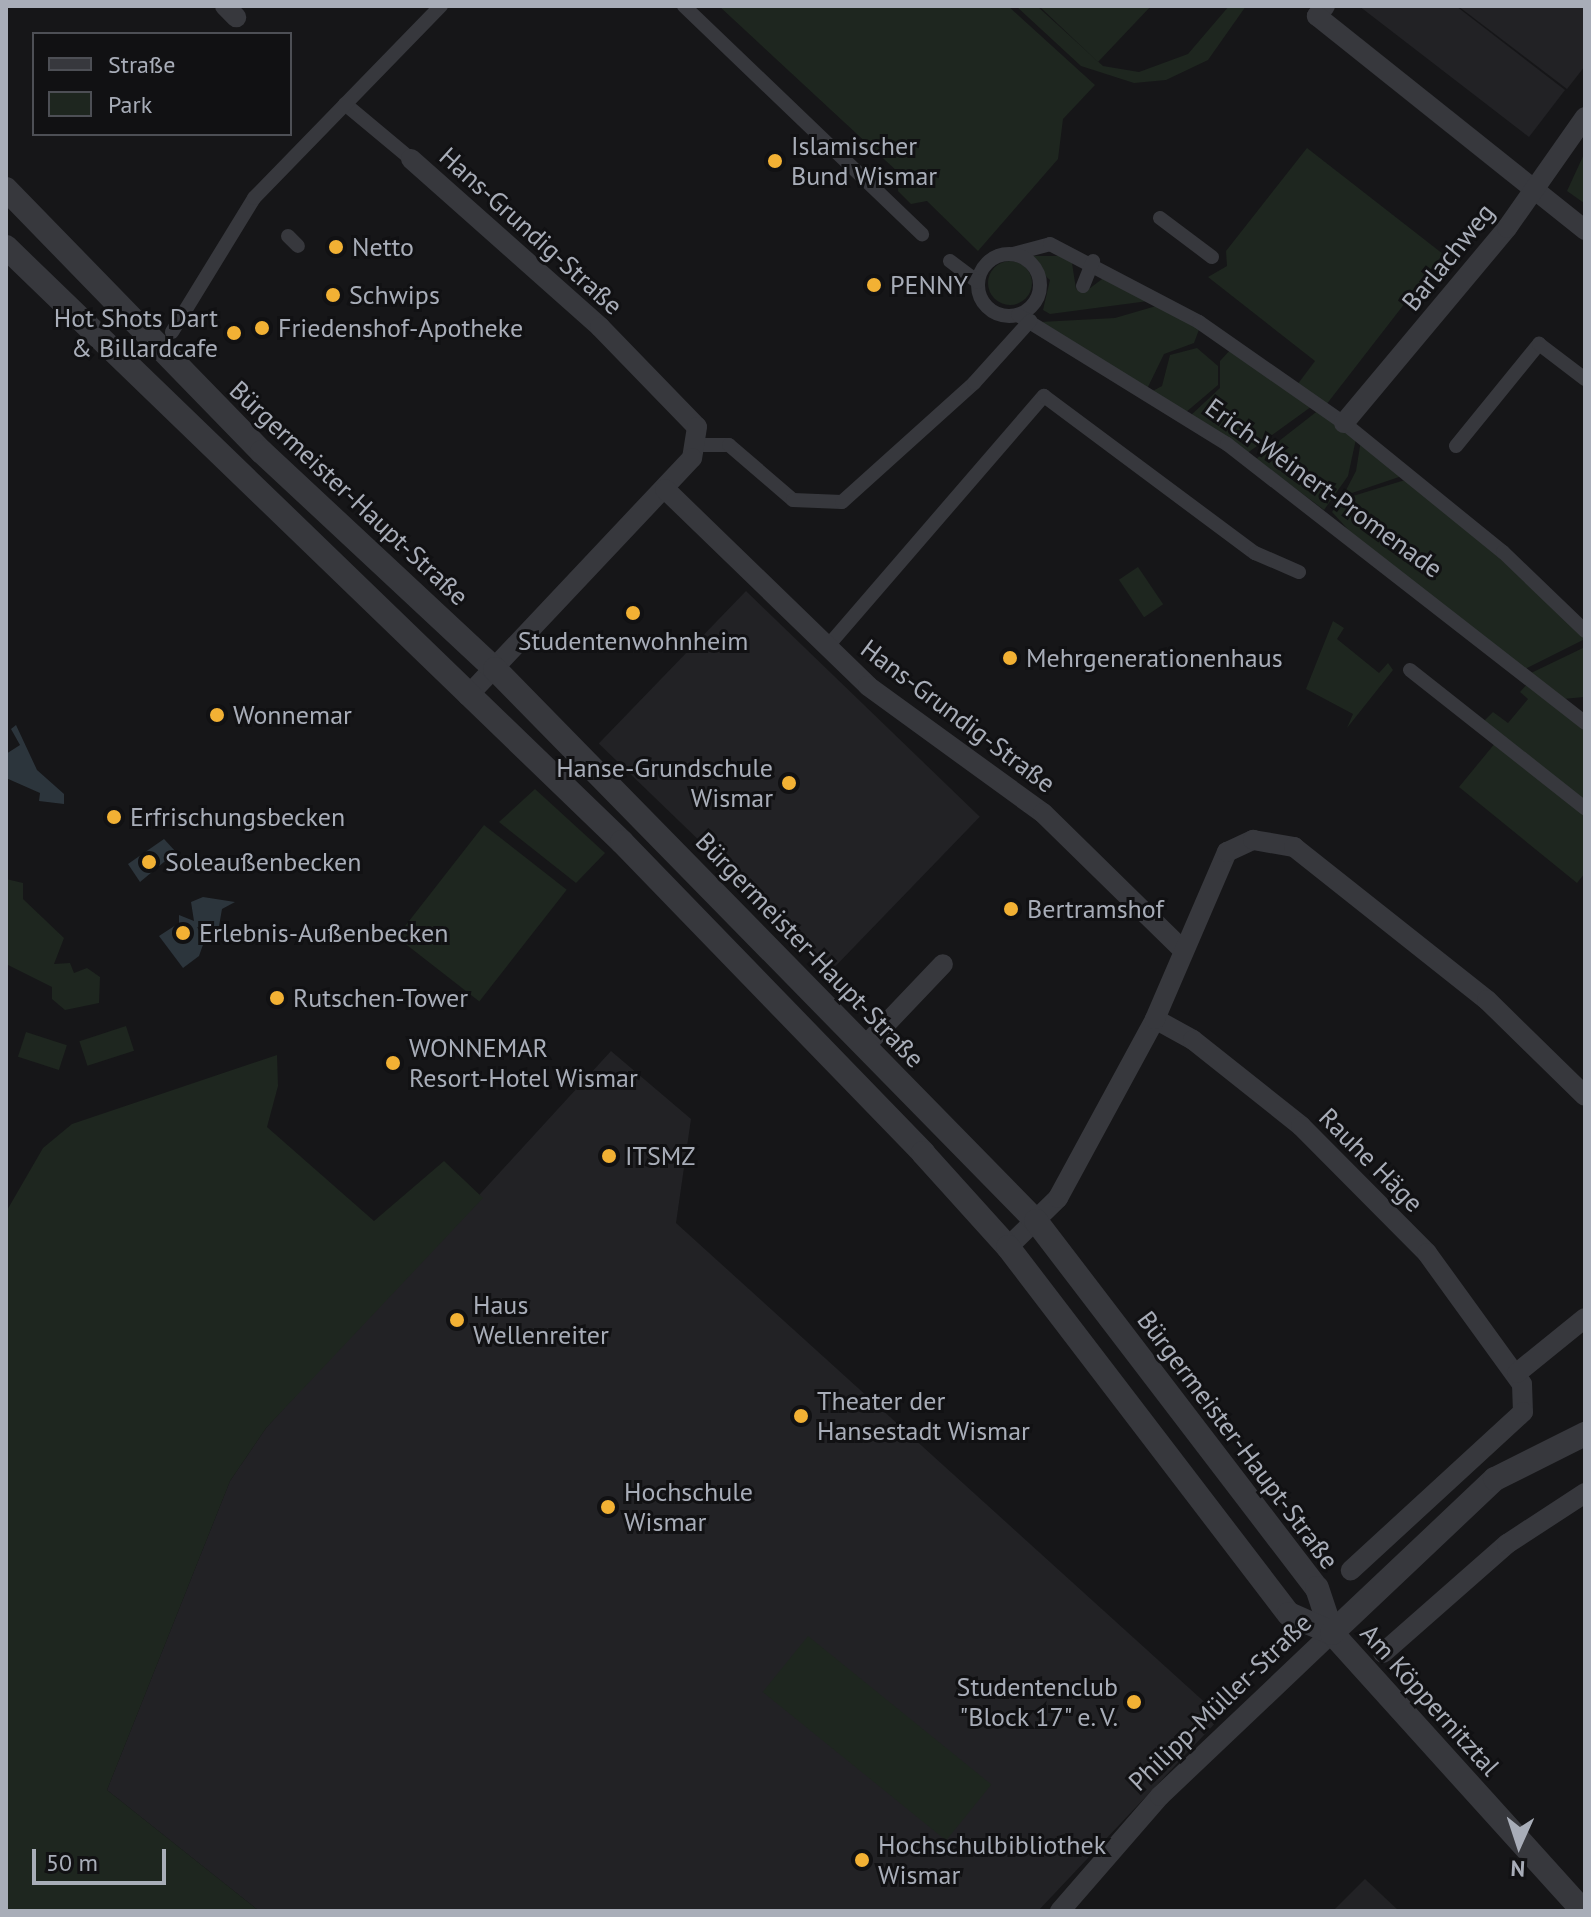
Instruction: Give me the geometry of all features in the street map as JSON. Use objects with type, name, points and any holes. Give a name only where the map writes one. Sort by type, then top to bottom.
[{"type":"street","points":[[172,332],[236,220],[441,6]]},
{"type":"street","points":[[684,6],[922,234]]},
{"type":"street","points":[[1325,6],[1317,16],[1533,192],[1585,230]]},
{"type":"street","points":[[345,104],[411,159]]},
{"type":"street","name":"Barlachweg","points":[[1344,423],[1533,192],[1585,117]]},
{"type":"street","name":"Hans-Grundig-Straße","points":[[411,159],[688,411],[697,445]]},
{"type":"street","name":"Bürgermeister-Haupt-Straße","points":[[6,189],[252,441],[495,669],[1036,1221],[1317,1588],[1332,1633]]},
{"type":"street","points":[[1160,218],[1212,257]]},
{"type":"street","points":[[978,282],[986,264],[1050,244],[1093,261],[1199,322],[1274,379],[1344,423],[1503,552],[1585,631]]},
{"type":"street","points":[[6,247],[636,856],[1008,1247],[1289,1614],[1332,1633]]},
{"type":"street","points":[[468,696],[665,489],[697,445],[729,445],[793,500],[842,502],[974,383],[1024,318],[1035,302],[1040,282],[1031,264],[1013,254]]},
{"type":"street","name":"Erich-Weinert-Promenade","points":[[950,261],[978,282],[989,309],[1024,318],[1227,444],[1585,723]]},
{"type":"street","points":[[1083,286],[1093,261]]},
{"type":"street","points":[[1456,446],[1539,344],[1585,379]]},
{"type":"street","points":[[827,647],[1044,396],[1255,553],[1299,572]]},
{"type":"street","name":"Hans-Grundig-Straße","points":[[665,489],[827,647],[1043,813],[1184,951]]},
{"type":"street","points":[[1410,670],[1585,808]]},
{"type":"street","points":[[1008,1247],[1058,1198],[1155,1019],[1227,852],[1253,840],[1294,847],[1487,1000],[1585,1096]]},
{"type":"street","points":[[865,1046],[943,964]]},
{"type":"street","name":"Rauhe Häge","points":[[1155,1019],[1193,1040],[1301,1126],[1427,1253],[1517,1373]]},
{"type":"street","points":[[1351,1570],[1523,1412],[1517,1373],[1585,1318]]},
{"type":"street","name":"Philipp-Müller-Straße","points":[[1060,1911],[1160,1796],[1495,1479],[1585,1434]]},
{"type":"street","points":[[1388,1648],[1507,1544],[1585,1493]]},
{"type":"street","name":"Am Köppernitztal","points":[[1332,1633],[1583,1911]]},
{"type":"shaded area","points":[[1359,6],[1456,6],[1565,90],[1529,137]]},
{"type":"shaded area","points":[[1458,6],[1585,6],[1585,66],[1567,89]]},
{"type":"shaded area","name":"Hanse-Grundschule Wismar","points":[[746,591],[980,817],[833,969],[599,744]]},
{"type":"shaded area","points":[[16,725],[37,770],[64,794],[64,804],[39,801],[40,793],[6,778],[6,754],[20,745],[11,729]]},
{"type":"shaded area","name":"Soleaußenbecken","points":[[164,839],[176,852],[140,882],[128,864]]},
{"type":"shaded area","name":"Erlebnis-Außenbecken","points":[[203,897],[235,902],[222,909],[218,932],[197,927],[205,939],[199,956],[183,968],[159,936],[179,923],[179,915],[194,921],[191,902]]},
{"type":"shaded area","name":"Hochschule Wismar","points":[[611,1051],[691,1119],[676,1223],[1221,1717],[1038,1911],[259,1911],[107,1790],[230,1481],[266,1428]]},
{"type":"shaded area","points":[[1365,1879],[1399,1911],[1333,1911]]},
{"type":"green space","points":[[719,6],[1008,6],[1095,85],[1063,119],[1058,159],[978,251],[927,201],[911,204],[898,191],[899,173]]},
{"type":"green space","points":[[1016,6],[1037,6],[1103,66],[1139,72],[1188,54],[1229,6],[1246,6],[1208,60],[1166,80],[1134,83],[1081,66]]},
{"type":"green space","points":[[1039,6],[1151,6],[1098,62]]},
{"type":"green space","points":[[1307,148],[1443,254],[1326,405],[1297,385],[1315,361],[1208,277],[1227,266],[1226,251]]},
{"type":"green space","points":[[1585,152],[1585,201],[1584,203],[1567,191]]},
{"type":"green space","points":[[1023,256],[1062,256],[1072,263],[1076,289],[1085,292],[1106,276],[1156,300],[1050,314],[1043,310],[1050,280]]},
{"type":"green space","points":[[1010,261],[1025,268],[1032,283],[1025,298],[1010,305],[995,298],[988,283],[995,268]]},
{"type":"green space","points":[[1163,304],[1200,327],[1194,343],[1164,354],[1147,389],[1040,322],[1115,318]]},
{"type":"green space","points":[[1197,348],[1218,366],[1218,385],[1185,413],[1151,392],[1162,386],[1170,355]]},
{"type":"green space","points":[[1231,349],[1315,404],[1246,454],[1190,416],[1220,388],[1220,361]]},
{"type":"green space","points":[[1320,409],[1356,439],[1348,476],[1324,510],[1256,459]]},
{"type":"green space","points":[[1361,440],[1402,476],[1343,496],[1356,471]]},
{"type":"green space","points":[[1405,480],[1486,545],[1585,639],[1525,669],[1354,536],[1332,512],[1340,500]]},
{"type":"green space","points":[[1138,567],[1163,604],[1144,617],[1119,580]]},
{"type":"green space","points":[[1333,621],[1344,628],[1337,639],[1379,673],[1388,663],[1393,670],[1347,728],[1353,714],[1306,689]]},
{"type":"green space","points":[[1585,647],[1584,697],[1563,699],[1531,673]]},
{"type":"green space","points":[[1528,683],[1585,728],[1585,802],[1484,721],[1493,712],[1508,723],[1528,699],[1520,692]]},
{"type":"green space","points":[[1496,742],[1585,815],[1585,873],[1577,883],[1459,787]]},
{"type":"green space","points":[[535,789],[605,853],[576,883],[499,822]]},
{"type":"green space","points":[[484,825],[567,890],[479,1002],[397,937]]},
{"type":"green space","points":[[6,879],[23,883],[23,899],[64,938],[54,964],[70,963],[74,973],[87,968],[100,977],[99,1003],[65,1010],[52,999],[52,987],[6,964]]},
{"type":"green space","points":[[126,1026],[134,1051],[87,1066],[79,1041]]},
{"type":"green space","points":[[26,1032],[67,1045],[59,1070],[18,1057]]},
{"type":"green space","points":[[277,1055],[278,1086],[267,1127],[374,1221],[444,1161],[483,1198],[266,1428],[230,1481],[107,1790],[259,1911],[6,1911],[6,1212],[43,1148],[72,1124]]},
{"type":"green space","points":[[808,1636],[991,1785],[946,1840],[763,1692]]},
{"type":"place","name":"Islamischer Bund Wismar","points":[[775,161]]},
{"type":"place","name":"Netto","points":[[336,247]]},
{"type":"place","name":"PENNY","points":[[874,285]]},
{"type":"place","name":"Schwips","points":[[333,295]]},
{"type":"place","name":"Friedenshof-Apotheke","points":[[262,328]]},
{"type":"place","name":"Hot Shots Dart & Billardcafe","points":[[234,333]]},
{"type":"place","name":"Studentenwohnheim","points":[[633,613]]},
{"type":"place","name":"Mehrgenerationenhaus","points":[[1010,658]]},
{"type":"place","name":"Wonnemar","points":[[217,715]]},
{"type":"place","name":"Hanse-Grundschule Wismar","points":[[789,783]]},
{"type":"place","name":"Erfrischungsbecken","points":[[114,817]]},
{"type":"place","name":"Soleaußenbecken","points":[[149,862]]},
{"type":"place","name":"Bertramshof","points":[[1011,909]]},
{"type":"place","name":"Erlebnis-Außenbecken","points":[[183,933]]},
{"type":"place","name":"Rutschen-Tower","points":[[277,998]]},
{"type":"place","name":"WONNEMAR Resort-Hotel Wismar","points":[[393,1063]]},
{"type":"place","name":"ITSMZ","points":[[609,1156]]},
{"type":"place","name":"Haus Wellenreiter","points":[[457,1320]]},
{"type":"place","name":"Theater der Hansestadt Wismar","points":[[801,1416]]},
{"type":"place","name":"Hochschule Wismar","points":[[608,1507]]},
{"type":"place","name":"Studentenclub \"Block 17\" e. V.","points":[[1134,1702]]},
{"type":"place","name":"Hochschulbibliothek Wismar","points":[[862,1860]]}]
